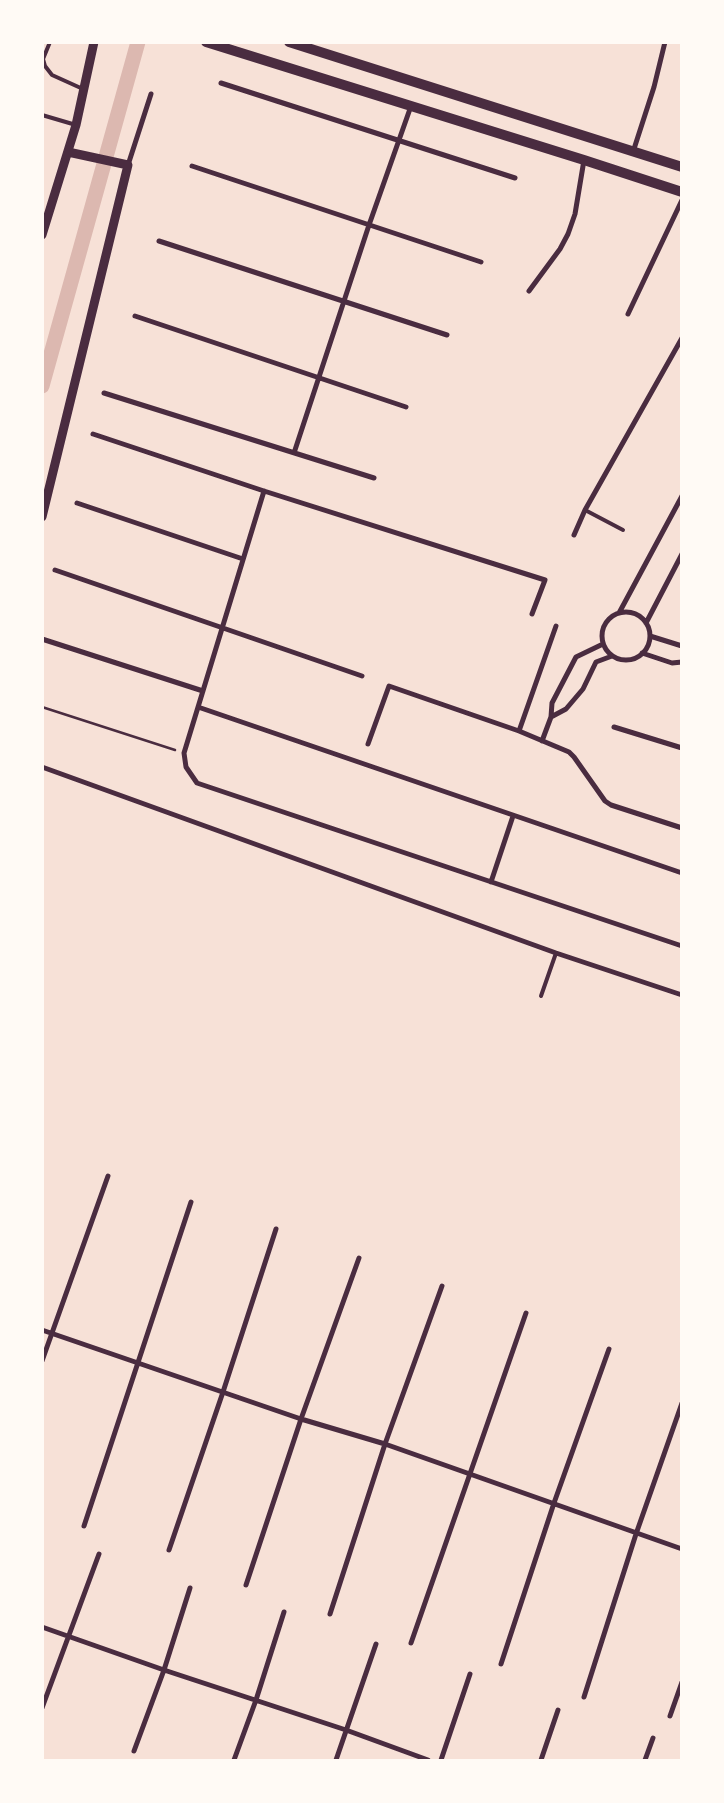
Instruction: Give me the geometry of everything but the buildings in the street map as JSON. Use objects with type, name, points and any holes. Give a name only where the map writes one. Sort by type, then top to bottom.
[{"type":"main road","points":[[206,42],[682,192]]},
{"type":"main road","points":[[289,42],[682,167]]},
{"type":"street","points":[[42,235],[76,125],[94,42]]},
{"type":"street","points":[[633,152],[654,87],[665,42]]},
{"type":"street","points":[[221,83],[515,178]]},
{"type":"street","points":[[42,518],[128,165],[151,94]]},
{"type":"street","points":[[294,453],[410,106]]},
{"type":"street","points":[[68,152],[128,165]]},
{"type":"street","points":[[529,291],[560,249],[568,234],[575,214],[584,160]]},
{"type":"street","points":[[192,166],[481,262]]},
{"type":"street","points":[[628,314],[682,200]]},
{"type":"street","points":[[159,241],[447,335]]},
{"type":"street","points":[[135,316],[406,407]]},
{"type":"street","points":[[574,535],[585,510],[682,338]]},
{"type":"street","points":[[104,393],[374,478]]},
{"type":"street","points":[[93,434],[264,491],[545,580],[532,614]]},
{"type":"street","points":[[264,491],[184,753],[186,767],[197,783],[682,946]]},
{"type":"street","points":[[619,613],[682,496]]},
{"type":"street","points":[[76,503],[243,559]]},
{"type":"street","points":[[646,623],[682,554]]},
{"type":"street","points":[[55,570],[362,676]]},
{"type":"street","points":[[628,612],[636,614],[646,623],[650,636],[648,644],[642,653],[630,660],[620,660],[612,656],[603,644],[601,636],[611,616],[619,613],[628,612]]},
{"type":"street","points":[[519,731],[556,626]]},
{"type":"street","points":[[650,636],[682,646]]},
{"type":"street","points":[[42,639],[203,691]]},
{"type":"street","points":[[542,741],[552,717],[552,703],[576,657],[603,644]]},
{"type":"street","points":[[642,653],[672,663],[682,662]]},
{"type":"street","points":[[552,717],[566,709],[584,689],[596,662],[612,656]]},
{"type":"street","points":[[368,744],[389,686],[519,731],[569,752],[604,801],[682,828]]},
{"type":"street","points":[[198,707],[682,873]]},
{"type":"street","points":[[614,727],[682,748]]},
{"type":"street","points":[[42,768],[556,953],[682,995]]},
{"type":"street","points":[[491,882],[513,816]]},
{"type":"street","points":[[42,1361],[108,1176]]},
{"type":"street","points":[[84,1526],[192,1202]]},
{"type":"street","points":[[169,1550],[276,1229]]},
{"type":"street","points":[[246,1585],[301,1419],[359,1258]]},
{"type":"street","points":[[330,1614],[385,1444],[442,1286]]},
{"type":"street","points":[[411,1643],[526,1314]]},
{"type":"street","points":[[42,1330],[301,1419],[385,1444],[682,1549]]},
{"type":"street","points":[[501,1664],[554,1503],[609,1350]]},
{"type":"street","points":[[584,1697],[636,1534],[682,1403]]},
{"type":"street","points":[[42,1708],[99,1554]]},
{"type":"street","points":[[134,1751],[164,1670],[190,1588]]},
{"type":"street","points":[[234,1760],[256,1700],[284,1612]]},
{"type":"street","points":[[42,1627],[164,1670],[346,1730],[428,1760]]},
{"type":"street","points":[[336,1760],[376,1644]]},
{"type":"street","points":[[441,1760],[470,1674]]},
{"type":"street","points":[[670,1716],[682,1682]]},
{"type":"street","points":[[541,1760],[558,1710]]},
{"type":"street","points":[[645,1760],[653,1738]]},
{"type":"lane","points":[[50,42],[43,59],[45,66],[52,75],[83,89]]},
{"type":"lane","points":[[42,115],[76,125]]},
{"type":"lane","points":[[585,510],[624,530]]},
{"type":"lane","points":[[541,996],[556,953]]},
{"type":"path","points":[[42,707],[184,753]]},
{"type":"waterway","points":[[42,386],[138,42]]}]
